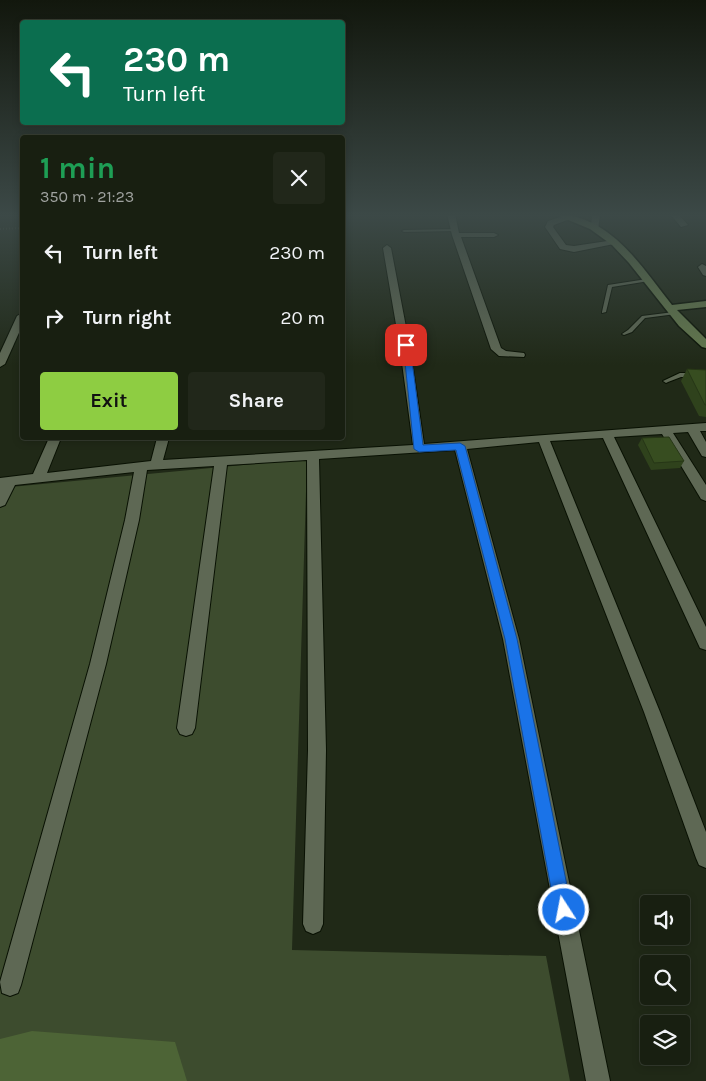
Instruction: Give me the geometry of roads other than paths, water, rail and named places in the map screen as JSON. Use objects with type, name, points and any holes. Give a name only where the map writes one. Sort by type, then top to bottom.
[{"type":"street","points":[[391,264],[400,308],[419,449]]},
{"type":"street","points":[[466,264],[496,349],[503,354],[520,355]]},
{"type":"street","points":[[634,264],[689,333],[706,345]]},
{"type":"street","points":[[672,311],[706,304]]},
{"type":"street","points":[[0,364],[20,320]]},
{"type":"street","points":[[0,502],[5,481],[148,466],[419,449],[542,438],[706,427]]},
{"type":"street","points":[[692,428],[706,453]]},
{"type":"street","points":[[666,431],[706,496]]},
{"type":"street","points":[[607,434],[706,643]]},
{"type":"street","points":[[542,438],[652,712],[706,858]]},
{"type":"street","points":[[38,478],[54,440]]},
{"type":"street","points":[[10,986],[98,664],[132,520],[148,466],[162,440]]},
{"type":"street","points":[[460,446],[511,639],[598,1081]]},
{"type":"street","points":[[313,455],[318,750],[313,924]]},
{"type":"street","points":[[186,728],[221,462]]},
{"type":"lane","points":[[604,312],[610,286],[647,280]]},
{"type":"lane","points":[[624,334],[630,331],[644,317],[672,311]]},
{"type":"lane","points":[[666,381],[680,375],[706,375]]}]
